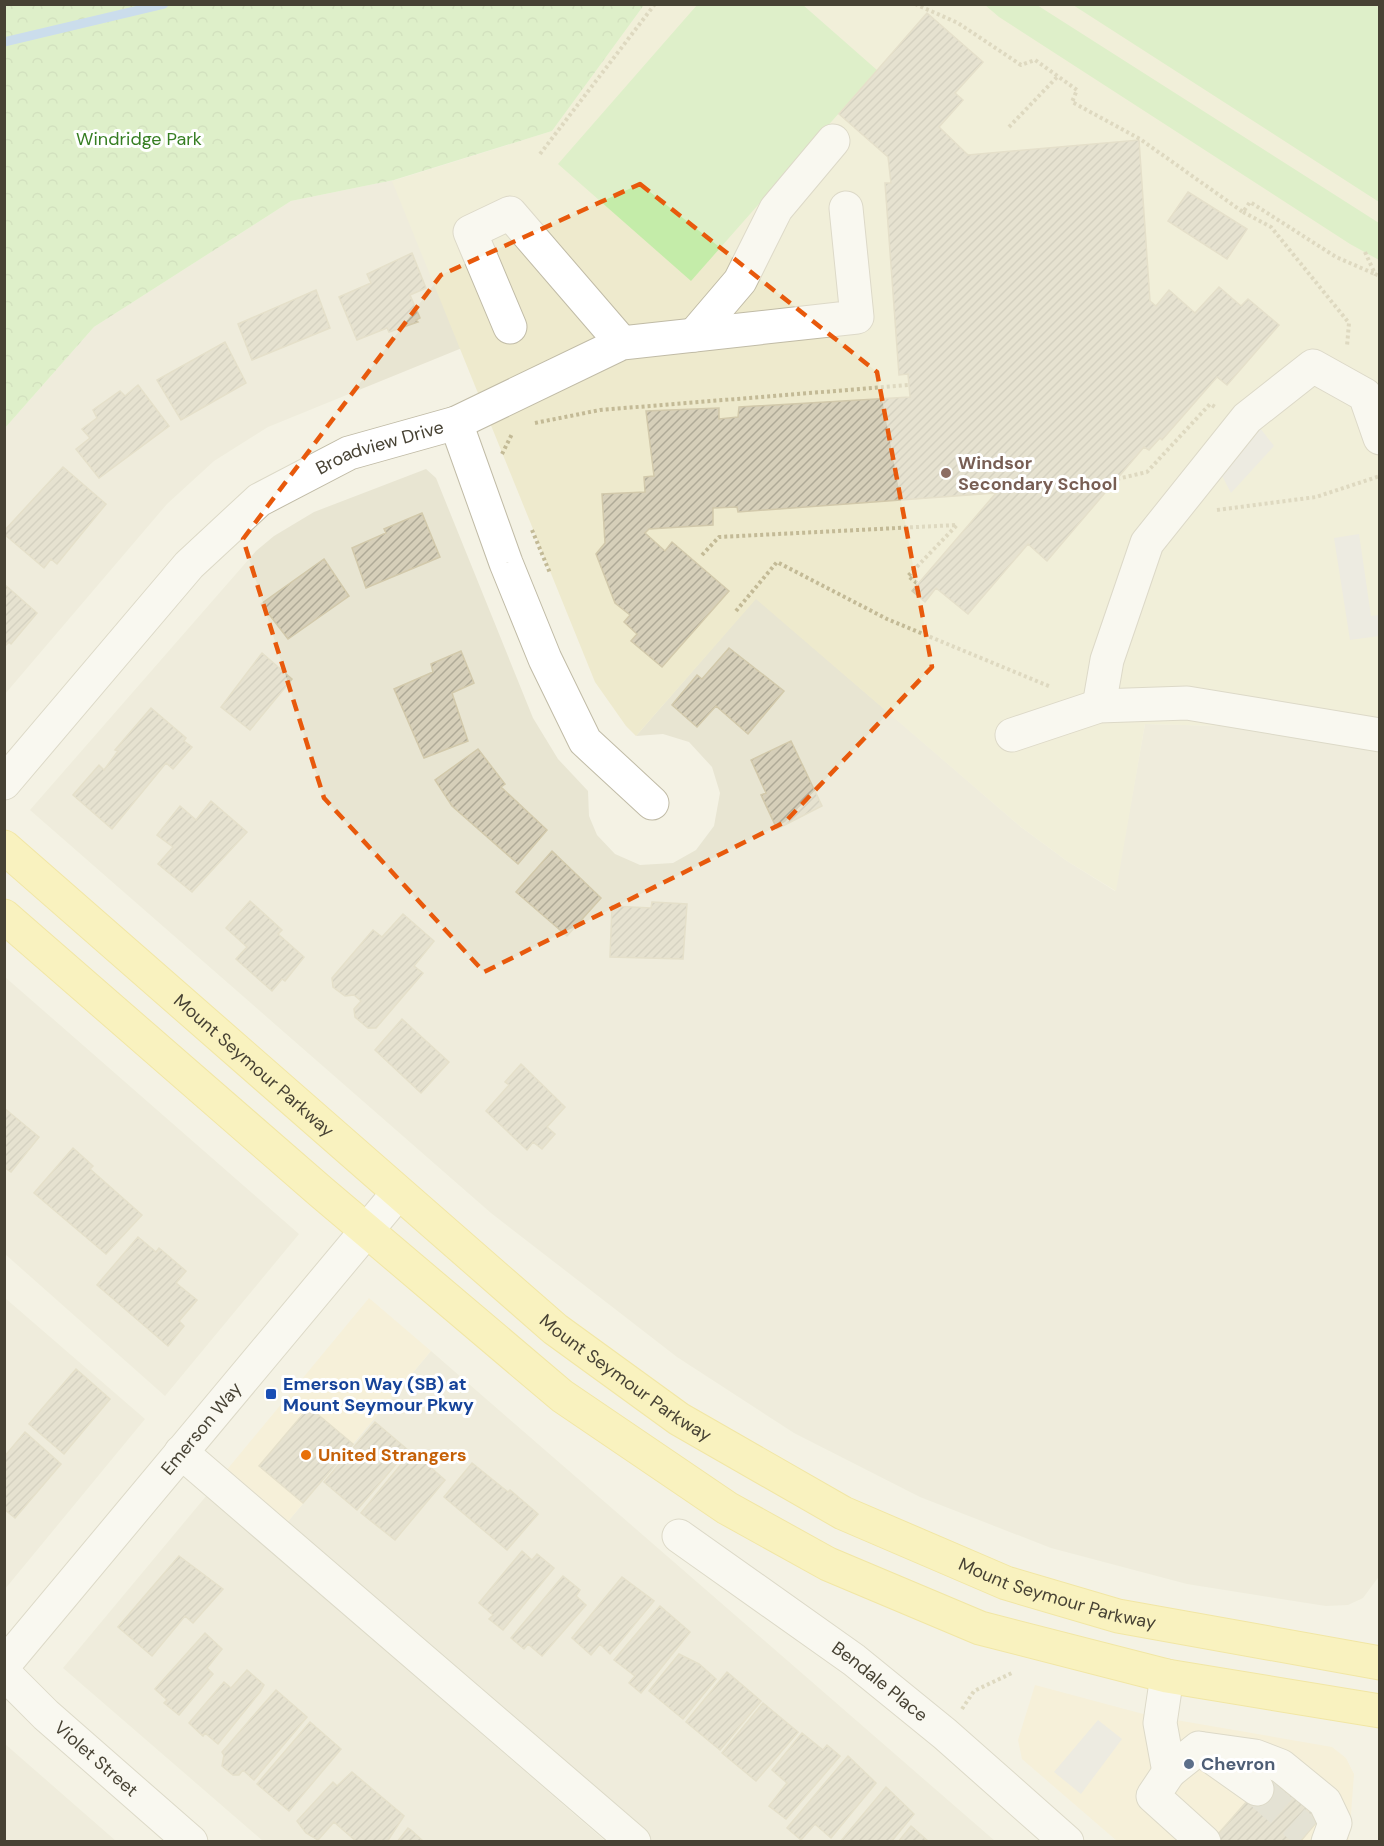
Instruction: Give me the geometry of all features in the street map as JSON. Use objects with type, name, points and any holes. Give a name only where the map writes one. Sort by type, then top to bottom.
[{"type":"main road","name":"Mount Seymour Parkway","points":[[4,847],[565,1337],[679,1419],[843,1513],[1006,1583],[1118,1616],[1380,1663]]},
{"type":"main road","points":[[4,916],[366,1231],[562,1396],[727,1508],[828,1564],[980,1628],[1167,1676],[1380,1711]]},
{"type":"street","points":[[694,335],[740,281],[776,209],[833,141]]},
{"type":"street","points":[[456,423],[622,343],[857,317],[846,208]]},
{"type":"street","points":[[510,327],[470,232],[510,213],[622,343]]},
{"type":"street","points":[[1099,706],[1107,660],[1147,543],[1247,418],[1313,366],[1365,395],[1380,438]]},
{"type":"street","name":"Broadview Drive","points":[[4,783],[189,565],[259,500],[350,453],[456,423],[540,649],[585,741],[652,803]]},
{"type":"street","points":[[1012,735],[1099,706],[1187,703],[1380,735]]},
{"type":"street","name":"Emerson Way","points":[[4,1665],[398,1193]]},
{"type":"street","points":[[181,1452],[634,1842]]},
{"type":"street","name":"Bendale Place","points":[[679,1536],[854,1660],[945,1734],[1067,1842]]},
{"type":"street","name":"Violet Street","points":[[4,1672],[46,1715],[191,1842]]},
{"type":"street","points":[[1167,1676],[1160,1723],[1161,1784],[1167,1842]]},
{"type":"street","points":[[1161,1784],[1199,1748]]},
{"type":"street","points":[[1199,1748],[1257,1789]]},
{"type":"street","points":[[1199,1748],[1255,1756],[1281,1766],[1325,1802],[1335,1823],[1318,1839]]},
{"type":"street","points":[[1161,1784],[1204,1842]]},
{"type":"path","points":[[540,154],[655,4]]},
{"type":"path","points":[[915,4],[958,23],[1021,65],[1035,60],[1077,90],[1072,102],[1140,139],[1243,212],[1271,227],[1349,323],[1347,346]]},
{"type":"path","points":[[1009,127],[1058,76]]},
{"type":"path","points":[[1243,212],[1250,202],[1336,257],[1377,275]]},
{"type":"path","points":[[1365,252],[1377,275]]},
{"type":"path","points":[[528,427],[600,410],[909,385]]},
{"type":"path","points":[[501,456],[512,434],[519,430]]},
{"type":"path","points":[[1209,511],[1316,497],[1380,476]]},
{"type":"path","points":[[528,520],[550,573]]},
{"type":"path","points":[[702,555],[719,537],[957,525],[908,576],[918,584]]},
{"type":"path","points":[[736,610],[777,562],[887,619],[1099,706]]},
{"type":"path","points":[[945,1734],[974,1691],[1014,1672]]},
{"type":"highlighted area","points":[[640,184],[877,372],[932,667],[785,822],[484,972],[324,798],[243,539],[441,275]]},
{"type":"shaded area","name":"Windsor Secondary School","points":[[644,5],[1379,5],[1379,730],[1145,724],[1116,891],[1067,861],[1021,827],[756,599],[636,736],[626,726],[595,682],[392,181],[552,131]]},
{"type":"shaded area","points":[[394,180],[462,348],[268,427],[214,461],[167,504],[5,694],[5,428],[94,327],[291,201]]},
{"type":"shaded area","points":[[1260,428],[1274,446],[1231,493],[1219,470]]},
{"type":"shaded area","points":[[426,469],[436,478],[533,718],[558,759],[588,791],[589,816],[597,835],[615,854],[640,865],[673,863],[696,850],[714,826],[720,793],[712,767],[689,742],[663,734],[636,736],[756,598],[1021,827],[1067,861],[1115,891],[1145,724],[1379,730],[1380,1575],[1363,1598],[1348,1605],[1326,1606],[1187,1584],[1051,1548],[920,1497],[794,1433],[677,1357],[491,1213],[30,810],[256,551],[274,536],[314,512]]},
{"type":"shaded area","points":[[1359,534],[1371,616],[1379,615],[1379,636],[1350,640],[1334,538]]},
{"type":"shaded area","points":[[5,977],[299,1234],[165,1396],[5,1254]]},
{"type":"shaded area","points":[[5,1298],[145,1419],[5,1589]]},
{"type":"shaded area","points":[[369,1298],[431,1351],[285,1525],[225,1472]]},
{"type":"shaded area","points":[[431,1351],[995,1841],[650,1841],[285,1525]]},
{"type":"shaded area","points":[[207,1495],[605,1841],[263,1841],[63,1668]]},
{"type":"shaded area","name":"Chevron","points":[[1035,1685],[1147,1715],[1332,1747],[1346,1758],[1354,1774],[1349,1841],[1117,1841],[1022,1759],[1018,1740]]},
{"type":"shaded area","points":[[1098,1720],[1122,1739],[1081,1794],[1054,1772]]},
{"type":"shaded area","points":[[5,1744],[116,1841],[5,1841]]},
{"type":"green space","name":"Windridge Park","points":[[5,4],[644,5],[552,131],[394,180],[291,201],[94,327],[5,428]]},
{"type":"green space","points":[[697,5],[803,5],[877,70],[691,281],[558,164]]},
{"type":"green space","points":[[985,5],[1037,5],[1379,223],[1379,260],[1350,244],[999,17]]},
{"type":"green space","points":[[1073,5],[1379,5],[1379,202]]},
{"type":"building","name":"Windsor Secondary School","points":[[927,13],[983,62],[955,93],[963,100],[939,127],[968,155],[1139,140],[1150,301],[1156,306],[1169,290],[1195,313],[1219,287],[1241,306],[1248,299],[1279,325],[1227,385],[1217,377],[1162,440],[1160,438],[1149,450],[1144,447],[1047,561],[1028,544],[968,614],[936,588],[925,602],[912,591],[996,493],[738,512],[737,507],[713,508],[713,525],[649,529],[645,533],[665,551],[672,542],[729,591],[662,667],[631,641],[637,634],[624,622],[630,615],[615,603],[596,554],[605,543],[602,494],[645,492],[644,477],[654,476],[646,411],[719,408],[719,419],[738,417],[739,407],[910,397],[908,374],[899,375],[885,183],[891,183],[888,157],[839,114]]},
{"type":"building","points":[[1188,192],[1247,229],[1227,259],[1168,221]]},
{"type":"building","points":[[412,253],[426,288],[410,295],[420,318],[416,320],[418,322],[389,332],[387,328],[357,340],[339,297],[371,283],[367,274]]},
{"type":"building","points":[[316,290],[330,328],[252,360],[238,324]]},
{"type":"building","points":[[225,342],[246,383],[181,420],[157,380]]},
{"type":"building","points":[[138,385],[169,426],[99,478],[76,449],[90,438],[82,429],[97,418],[93,410],[120,391],[125,396]]},
{"type":"building","points":[[63,467],[106,504],[57,564],[51,559],[44,568],[4,534],[4,531]]},
{"type":"building","points":[[422,513],[440,557],[366,588],[352,548],[386,533],[384,529]]},
{"type":"building","points":[[324,559],[349,596],[288,639],[261,604]]},
{"type":"building","points":[[4,584],[37,613],[11,644],[9,642],[4,647]]},
{"type":"building","points":[[729,648],[784,691],[748,734],[716,706],[697,727],[672,705],[697,675],[702,679]]},
{"type":"building","points":[[461,651],[474,683],[452,693],[468,741],[424,758],[394,689],[433,672],[431,664]]},
{"type":"building","points":[[262,653],[292,679],[250,730],[221,707]]},
{"type":"building","points":[[151,708],[186,738],[184,741],[192,747],[173,769],[166,763],[112,829],[73,795],[99,765],[104,770],[118,751],[115,750]]},
{"type":"building","points":[[791,741],[822,806],[777,829],[761,795],[766,793],[751,760]]},
{"type":"building","points":[[478,749],[505,784],[501,787],[547,830],[518,864],[452,806],[435,780]]},
{"type":"building","points":[[211,801],[247,832],[192,892],[158,864],[173,847],[157,835],[180,806],[196,820]]},
{"type":"building","points":[[552,851],[601,898],[567,936],[516,892]]},
{"type":"building","points":[[250,901],[282,930],[278,934],[304,957],[285,981],[282,979],[272,991],[236,959],[247,947],[226,928]]},
{"type":"building","points":[[652,902],[687,904],[683,959],[610,957],[612,906],[651,908]]},
{"type":"building","points":[[403,914],[434,941],[414,966],[423,973],[376,1028],[368,1028],[355,1017],[354,1009],[361,1001],[354,995],[345,996],[333,987],[332,978],[373,930],[382,937]]},
{"type":"building","points":[[402,1019],[449,1062],[421,1093],[375,1050]]},
{"type":"building","points":[[521,1064],[565,1107],[547,1127],[555,1134],[542,1149],[533,1142],[527,1150],[486,1111],[509,1085],[505,1082]]},
{"type":"building","points":[[4,1108],[39,1137],[11,1172],[4,1167]]},
{"type":"building","points":[[73,1148],[93,1166],[90,1169],[142,1215],[106,1254],[34,1193]]},
{"type":"building","points":[[138,1237],[156,1252],[159,1248],[186,1271],[176,1283],[197,1300],[179,1321],[184,1326],[168,1346],[97,1285]]},
{"type":"building","points":[[76,1369],[110,1399],[64,1454],[29,1424]]},
{"type":"building","name":"United Strangers","points":[[309,1407],[353,1444],[303,1503],[259,1466]]},
{"type":"building","points":[[375,1422],[408,1450],[357,1510],[324,1482]]},
{"type":"building","points":[[25,1432],[61,1464],[15,1518],[4,1509],[4,1457]]},
{"type":"building","points":[[412,1451],[445,1480],[395,1540],[361,1513]]},
{"type":"building","points":[[472,1463],[508,1492],[510,1490],[538,1514],[507,1550],[444,1497]]},
{"type":"building","points":[[522,1551],[532,1560],[537,1554],[554,1568],[503,1630],[489,1619],[493,1615],[479,1603]]},
{"type":"building","points":[[179,1556],[223,1589],[193,1623],[185,1616],[152,1656],[118,1627]]},
{"type":"building","points":[[563,1576],[580,1590],[576,1596],[586,1605],[542,1656],[528,1644],[524,1649],[511,1638]]},
{"type":"building","points":[[622,1577],[654,1601],[610,1654],[600,1644],[591,1655],[572,1638]]},
{"type":"building","points":[[660,1606],[690,1632],[641,1693],[629,1683],[635,1676],[614,1660]]},
{"type":"building","points":[[205,1633],[222,1649],[207,1668],[213,1674],[179,1715],[164,1703],[167,1700],[155,1689]]},
{"type":"building","points":[[679,1654],[699,1664],[716,1679],[683,1719],[649,1691]]},
{"type":"building","points":[[247,1670],[264,1685],[218,1744],[205,1733],[203,1736],[189,1723],[224,1682],[231,1688]]},
{"type":"building","points":[[727,1672],[761,1701],[720,1750],[686,1722]]},
{"type":"building","points":[[276,1690],[307,1717],[254,1780],[243,1770],[239,1775],[233,1775],[222,1766],[224,1755],[222,1752]]},
{"type":"building","points":[[763,1703],[798,1732],[756,1781],[722,1753]]},
{"type":"building","points":[[310,1722],[341,1749],[289,1811],[257,1784]]},
{"type":"building","points":[[802,1733],[823,1750],[827,1745],[840,1756],[786,1819],[769,1806],[787,1783],[772,1770]]},
{"type":"building","points":[[848,1756],[876,1783],[831,1838],[815,1824],[801,1840],[787,1828]]},
{"type":"building","points":[[352,1772],[404,1816],[387,1842],[357,1842],[334,1822],[318,1840],[306,1833],[297,1821],[333,1782],[337,1786]]},
{"type":"building","points":[[1270,1775],[1320,1818],[1300,1842],[1211,1842]]},
{"type":"building","points":[[886,1787],[914,1814],[891,1842],[840,1842]]},
{"type":"building","points":[[911,1826],[929,1842],[898,1842]]},
{"type":"building","points":[[408,1828],[411,1830],[424,1842],[397,1842]]},
{"type":"waterway","points":[[4,42],[164,4]]},
{"type":"tunnel","points":[[1257,1789],[1307,1833]]},
{"type":"place","name":"Windsor Secondary School","points":[[946,473]]},
{"type":"place","name":"Emerson Way (SB) at Mount Seymour Pkwy","points":[[271,1394]]},
{"type":"place","name":"United Strangers","points":[[306,1455]]},
{"type":"place","name":"Chevron","points":[[1189,1764]]}]
